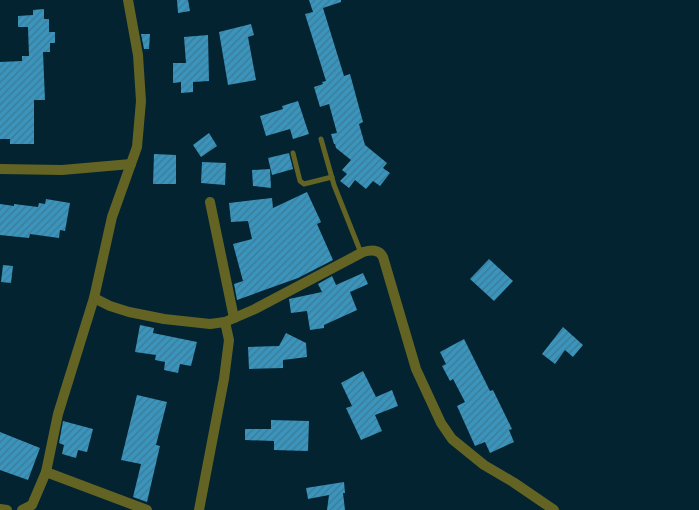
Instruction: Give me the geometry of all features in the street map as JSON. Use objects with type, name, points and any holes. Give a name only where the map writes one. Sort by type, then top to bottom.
[{"type":"street","points":[[22,510],[33,508],[46,472],[58,414],[94,298],[112,217],[137,147],[141,101],[138,54],[128,0]]},
{"type":"street","points":[[0,170],[62,170],[131,164]]},
{"type":"street","points":[[199,510],[224,379],[230,320],[210,202]]},
{"type":"street","points":[[94,298],[129,312],[164,319],[210,324],[230,320],[361,253],[371,250],[381,253],[416,369],[441,423],[452,439],[484,466],[513,482],[554,510]]},
{"type":"street","points":[[46,472],[147,510]]},
{"type":"street","points":[[0,509],[7,510]]},
{"type":"lane","points":[[322,139],[332,177],[361,253]]},
{"type":"lane","points":[[293,153],[300,181],[304,184],[332,177]]},
{"type":"building","points":[[177,0],[188,0],[190,11],[178,13]]},
{"type":"building","points":[[309,0],[341,0],[341,2],[323,8],[344,76],[350,74],[363,122],[359,124],[365,145],[387,163],[383,168],[390,173],[380,186],[373,181],[366,189],[355,180],[349,188],[340,181],[347,174],[342,170],[351,160],[336,148],[331,134],[337,133],[329,104],[320,107],[314,87],[326,81],[305,14],[313,12]]},
{"type":"building","points":[[44,9],[44,19],[49,19],[49,32],[55,32],[55,43],[50,43],[50,52],[43,52],[45,100],[34,100],[34,144],[10,144],[10,139],[0,139],[0,62],[22,61],[22,56],[29,56],[28,27],[18,27],[18,16],[33,15],[33,10]]},
{"type":"building","points":[[251,24],[254,35],[248,37],[256,80],[228,85],[219,32]]},
{"type":"building","points":[[141,34],[150,34],[149,49],[144,49]]},
{"type":"building","points":[[208,35],[209,81],[193,82],[193,92],[181,93],[181,82],[173,83],[173,63],[186,63],[184,37]]},
{"type":"building","points":[[298,101],[309,134],[293,139],[290,129],[266,136],[260,116],[283,109],[282,106]]},
{"type":"building","points":[[209,133],[217,146],[201,157],[193,145]]},
{"type":"building","points":[[289,153],[293,169],[272,175],[268,158]]},
{"type":"building","points":[[154,154],[176,155],[176,184],[153,184]]},
{"type":"building","points":[[202,162],[226,163],[225,185],[201,183]]},
{"type":"building","points":[[270,169],[271,188],[253,186],[252,170]]},
{"type":"building","points":[[307,192],[321,222],[317,224],[333,260],[298,278],[237,300],[234,284],[243,281],[233,244],[252,239],[248,221],[231,222],[229,203],[272,198],[273,208]]},
{"type":"building","points":[[46,199],[70,203],[65,231],[60,230],[59,238],[30,234],[29,238],[0,235],[0,204],[38,207],[39,203],[45,204]]},
{"type":"building","points":[[489,259],[513,281],[494,301],[470,279]]},
{"type":"building","points":[[3,265],[13,266],[11,283],[1,282]]},
{"type":"building","points":[[363,273],[368,284],[350,292],[357,310],[324,325],[324,328],[310,330],[307,311],[291,313],[289,299],[322,292],[318,284],[332,276],[336,285]]},
{"type":"building","points":[[140,325],[154,328],[153,333],[197,342],[191,366],[180,364],[178,373],[164,370],[165,362],[155,360],[156,355],[135,352]]},
{"type":"building","points":[[563,327],[583,345],[573,357],[565,350],[555,364],[542,354]]},
{"type":"building","points":[[286,333],[306,343],[307,357],[283,360],[283,368],[249,369],[248,347],[279,346]]},
{"type":"building","points":[[464,339],[490,391],[493,390],[512,429],[509,430],[514,442],[490,453],[485,442],[475,446],[457,406],[465,402],[453,379],[450,381],[442,366],[446,364],[440,352]]},
{"type":"building","points":[[363,371],[376,397],[392,390],[398,406],[375,415],[382,431],[361,440],[346,408],[352,406],[341,383]]},
{"type":"building","points":[[137,395],[167,402],[156,445],[160,446],[147,502],[133,497],[141,464],[121,460]]},
{"type":"building","points":[[271,420],[309,421],[308,451],[274,450],[274,441],[245,440],[245,429],[271,429]]},
{"type":"building","points":[[63,421],[93,429],[87,452],[78,450],[76,458],[62,454],[64,445],[59,443]]},
{"type":"building","points":[[0,432],[40,448],[28,480],[0,470]]},
{"type":"building","points":[[344,482],[345,510],[327,510],[329,495],[308,499],[306,488]]}]
